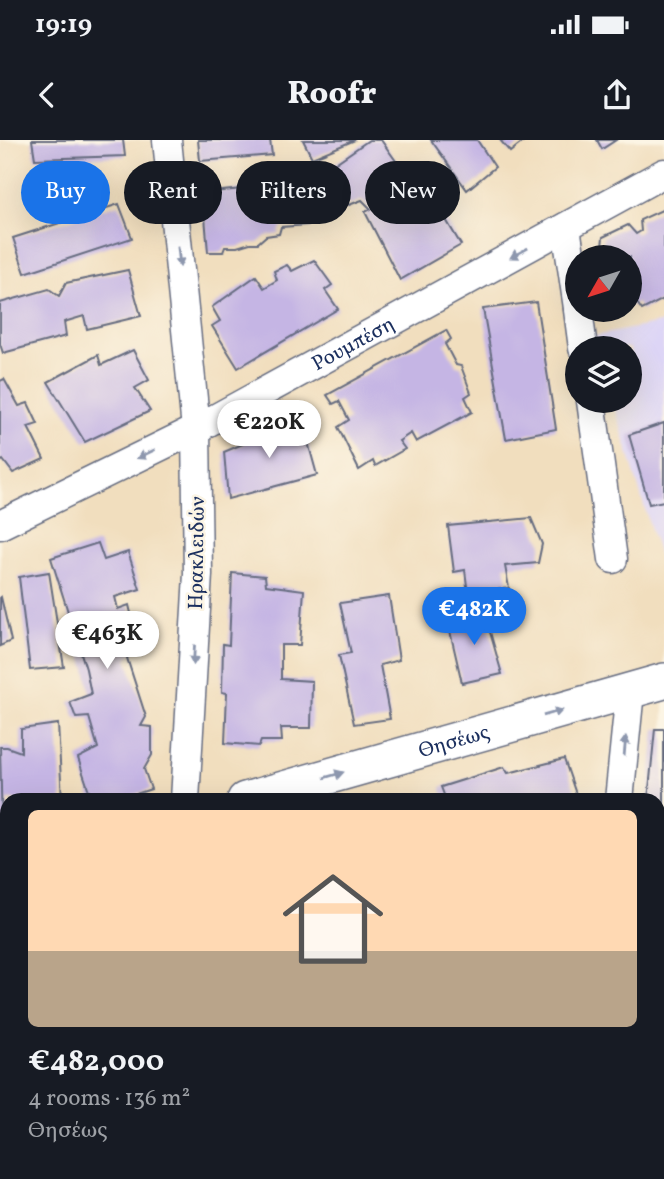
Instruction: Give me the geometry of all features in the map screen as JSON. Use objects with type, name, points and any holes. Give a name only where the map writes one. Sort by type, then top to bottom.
[{"type":"street","name":"Ηρακλειδών","points":[[167,140],[196,429],[198,574],[185,793]]},
{"type":"street","name":"Ρουμπέση","points":[[0,526],[196,429],[664,173]]},
{"type":"street","points":[[566,227],[569,245]]},
{"type":"street","points":[[593,413],[613,559]]},
{"type":"street","name":"Θησέως","points":[[270,793],[664,681]]},
{"type":"street","points":[[620,793],[630,691]]},
{"type":"shaded area","points":[[664,322],[664,573],[617,413],[642,413],[642,336],[595,336]]},
{"type":"building","points":[[32,140],[123,140],[125,156],[35,159]]},
{"type":"building","points":[[198,140],[270,140],[272,155],[200,161]]},
{"type":"building","points":[[303,140],[355,140],[312,158]]},
{"type":"building","points":[[369,140],[381,140],[396,161],[365,161],[365,203],[362,200],[351,204],[351,161],[339,161]]},
{"type":"building","points":[[431,140],[477,140],[495,167],[467,190],[460,180],[460,161],[446,161]]},
{"type":"building","points":[[500,140],[525,140],[510,152]]},
{"type":"building","points":[[597,140],[616,140],[602,149]]},
{"type":"building","points":[[236,190],[236,224],[308,225],[281,227],[279,234],[266,236],[258,243],[225,247],[223,252],[208,252],[206,224],[222,224],[222,191]]},
{"type":"building","points":[[119,204],[124,224],[127,224],[132,238],[25,273],[13,238],[57,224],[110,224],[110,207]]},
{"type":"building","points":[[664,209],[664,299],[642,310],[642,245],[602,245],[603,237],[628,225],[636,234],[641,231],[640,220]]},
{"type":"building","points":[[371,224],[449,224],[461,245],[400,280]]},
{"type":"building","points":[[314,260],[332,285],[325,290],[338,309],[238,368],[212,326],[220,321],[212,307],[256,276],[264,288],[277,280],[274,271],[287,265],[292,271]]},
{"type":"building","points":[[128,270],[141,316],[87,329],[84,316],[64,322],[66,336],[3,353],[0,344],[0,303],[49,289],[59,296],[66,283]]},
{"type":"building","points":[[536,302],[556,429],[506,439],[483,309]]},
{"type":"building","points":[[446,330],[451,339],[445,344],[456,365],[461,366],[471,393],[465,397],[472,412],[416,442],[411,433],[399,441],[405,449],[375,466],[373,461],[359,470],[338,427],[349,420],[339,401],[333,404],[327,395]]},
{"type":"building","points":[[133,350],[149,380],[135,388],[150,411],[85,442],[48,382],[98,355],[101,365]]},
{"type":"building","points":[[4,379],[19,406],[28,403],[38,424],[28,427],[44,459],[13,473],[3,460],[0,462],[0,381]]},
{"type":"building","points":[[301,417],[317,475],[228,499],[224,452],[243,444],[257,433]]},
{"type":"building","points":[[664,423],[664,501],[649,504],[629,435]]},
{"type":"building","points":[[531,518],[542,544],[538,563],[505,566],[509,588],[468,594],[465,570],[454,572],[448,526]]},
{"type":"building","points":[[98,543],[104,560],[128,552],[140,589],[115,597],[118,609],[129,605],[139,646],[127,658],[146,717],[141,726],[152,727],[152,755],[144,769],[151,789],[139,793],[90,793],[78,758],[98,748],[89,717],[76,718],[70,702],[91,694],[86,669],[51,558]]},
{"type":"building","points":[[49,572],[64,667],[30,670],[19,577]]},
{"type":"building","points":[[232,573],[265,576],[266,585],[304,590],[300,645],[281,645],[281,679],[312,681],[311,728],[281,728],[282,741],[261,741],[259,746],[225,743],[227,693],[222,692],[223,644],[229,645]]},
{"type":"building","points":[[389,596],[399,660],[380,665],[390,719],[354,724],[339,655],[351,653],[340,603]]},
{"type":"building","points":[[0,598],[11,641],[0,646]]},
{"type":"building","points":[[484,611],[502,674],[462,683],[447,618]]},
{"type":"building","points":[[58,724],[62,793],[1,793],[0,747],[21,752],[21,729]]},
{"type":"building","points":[[655,729],[664,729],[664,793],[649,793]]},
{"type":"building","points":[[564,759],[576,793],[443,793],[441,787],[504,767],[508,773]]}]
